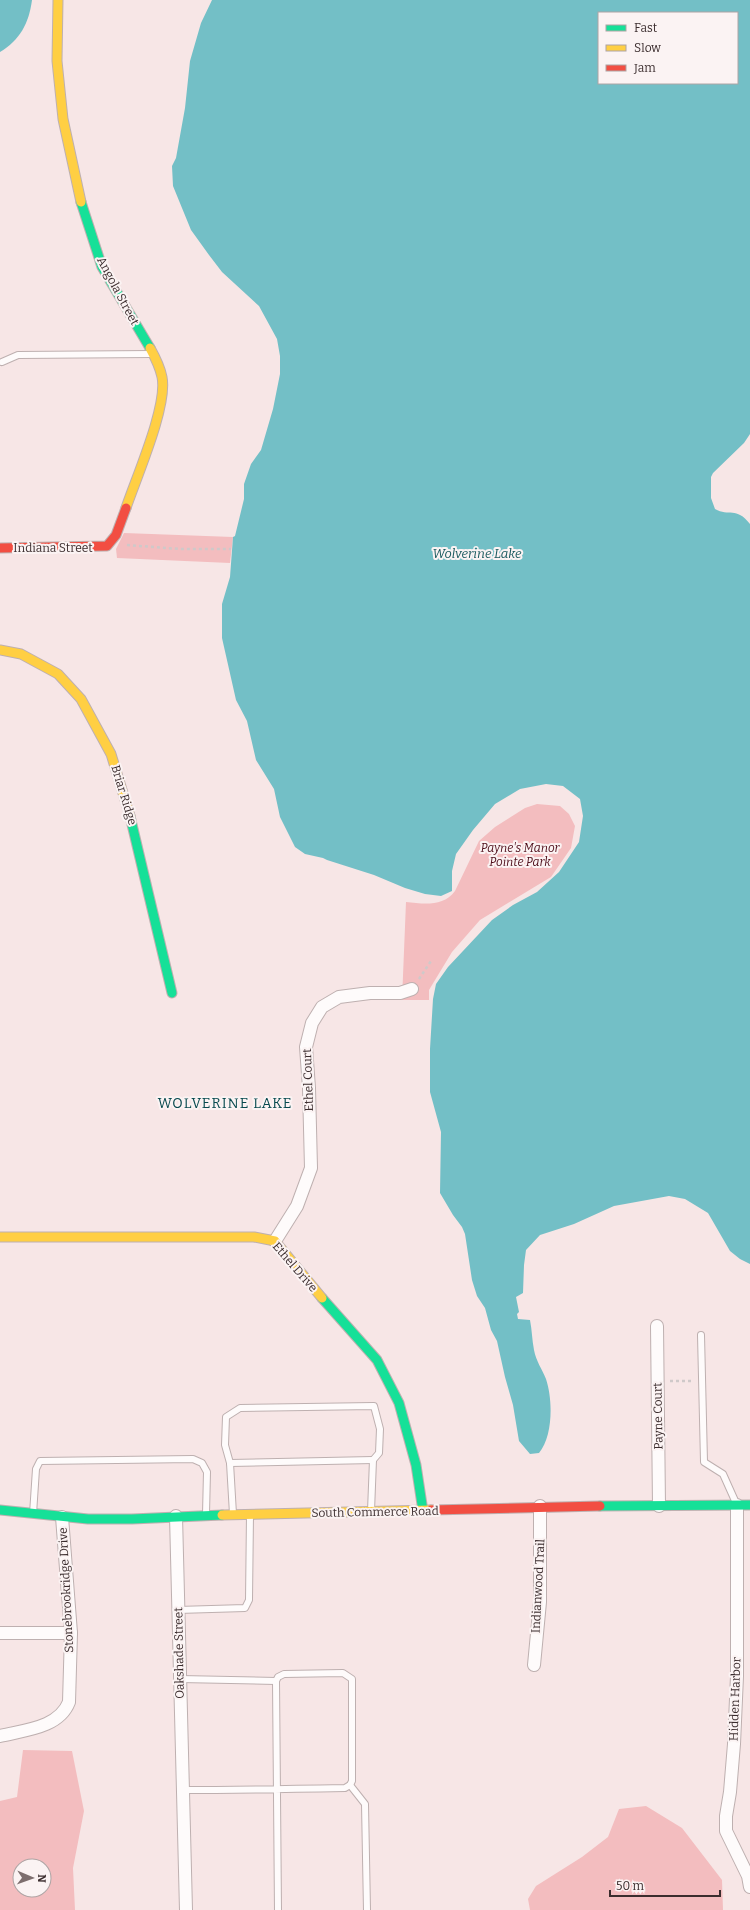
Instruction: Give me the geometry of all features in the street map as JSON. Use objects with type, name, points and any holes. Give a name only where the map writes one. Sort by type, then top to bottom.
[{"type":"street","name":"Angola Street","points":[[58,0],[57,62],[63,119],[80,199],[102,267],[153,354],[162,376],[163,388],[161,404],[156,423],[116,535],[107,546]]},
{"type":"street","name":"Indiana Street","points":[[0,548],[107,546]]},
{"type":"street","name":"Briar Ridge","points":[[0,650],[21,654],[58,674],[82,699],[111,754],[130,814],[172,993]]},
{"type":"street","name":"Ethel Court","points":[[275,1241],[297,1206],[311,1168],[309,1088],[306,1047],[312,1023],[322,1007],[339,997],[370,993],[400,993],[412,989]]},
{"type":"street","name":"Ethel Drive","points":[[0,1237],[254,1237],[275,1241],[330,1308],[377,1360],[399,1402],[416,1465],[423,1511]]},
{"type":"street","name":"Payne Court","points":[[657,1326],[659,1506]]},
{"type":"street","name":"Hidden Harbor","points":[[737,1505],[737,1676],[734,1744],[730,1792],[726,1816],[726,1831],[748,1876],[750,1887]]},
{"type":"street","name":"South Commerce Road","points":[[0,1510],[33,1515],[62,1517],[156,1518],[206,1515],[423,1511],[540,1506],[750,1505]]},
{"type":"street","name":"Indianwood Trail","points":[[534,1665],[540,1602],[540,1506]]},
{"type":"street","name":"Oakshade Street","points":[[176,1516],[186,1910]]},
{"type":"street","name":"Stonebrookridge Drive","points":[[0,1736],[45,1724],[59,1717],[66,1710],[69,1702],[71,1632],[62,1517]]},
{"type":"street","points":[[0,1633],[71,1632]]},
{"type":"lane","points":[[2,362],[18,355],[153,354]]},
{"type":"lane","points":[[701,1335],[704,1462],[722,1474],[737,1505]]},
{"type":"lane","points":[[233,1515],[230,1463],[225,1445],[226,1417],[240,1408],[374,1406],[380,1428],[379,1453],[373,1460],[371,1512]]},
{"type":"lane","points":[[33,1515],[35,1476],[36,1469],[40,1461],[193,1459],[202,1463],[207,1472],[206,1515]]},
{"type":"lane","points":[[230,1463],[373,1460]]},
{"type":"lane","points":[[178,1610],[245,1608],[249,1600],[250,1515]]},
{"type":"lane","points":[[182,1790],[277,1789],[345,1788],[350,1785],[352,1781],[352,1679],[343,1673],[284,1674],[278,1677],[276,1681],[277,1789],[278,1910]]},
{"type":"lane","points":[[180,1678],[276,1681]]},
{"type":"lane","points":[[350,1785],[365,1804],[366,1910]]},
{"type":"path","points":[[107,546],[128,544],[180,549],[232,549]]},
{"type":"path","points":[[412,989],[431,961]]},
{"type":"path","points":[[658,1381],[702,1380]]},
{"type":"green space","points":[[124,533],[233,537],[230,563],[117,558],[116,549]]},
{"type":"green space","name":"Payne's Manor Pointe Park","points":[[537,804],[560,806],[569,814],[575,826],[571,848],[551,877],[480,920],[452,952],[429,990],[429,1000],[402,1000],[406,902],[426,904],[445,900],[455,891],[479,841],[495,827],[525,808]]},
{"type":"green space","points":[[23,1750],[72,1751],[84,1811],[73,1868],[75,1910],[0,1910],[0,1801],[17,1797]]},
{"type":"green space","points":[[646,1806],[682,1828],[722,1880],[723,1910],[530,1910],[528,1899],[536,1886],[582,1857],[608,1837],[619,1809]]},
{"type":"water","points":[[0,0],[32,0],[29,16],[22,30],[13,42],[0,52]]},
{"type":"water","name":"Wolverine Lake","points":[[212,0],[750,0],[750,434],[744,443],[713,473],[711,477],[711,498],[715,509],[741,515],[750,524],[750,1264],[740,1259],[730,1251],[708,1213],[685,1199],[669,1196],[614,1206],[574,1224],[540,1235],[526,1250],[523,1293],[516,1297],[519,1312],[517,1314],[518,1319],[530,1320],[535,1354],[546,1379],[550,1397],[551,1407],[549,1428],[544,1446],[539,1453],[530,1454],[519,1441],[513,1405],[497,1341],[491,1330],[485,1308],[477,1296],[472,1280],[465,1234],[440,1193],[441,1132],[430,1092],[430,1049],[433,999],[436,984],[448,967],[492,920],[513,905],[537,892],[559,872],[579,842],[583,816],[580,799],[563,786],[546,784],[520,789],[495,804],[473,830],[456,854],[452,871],[452,891],[441,896],[425,894],[405,888],[374,875],[323,858],[305,854],[295,847],[280,817],[274,789],[256,760],[247,721],[236,700],[222,638],[222,604],[230,577],[233,537],[235,536],[244,499],[244,484],[251,464],[261,450],[273,409],[280,374],[280,356],[277,339],[259,306],[222,272],[191,230],[173,186],[172,166],[176,158],[185,108],[190,61],[201,23]]},
{"type":"traffic: fast","points":[[81,202],[102,267],[150,348]]},
{"type":"traffic: fast","points":[[130,816],[172,993]]},
{"type":"traffic: fast","points":[[322,1298],[377,1360],[399,1403],[416,1465],[423,1511]]},
{"type":"traffic: fast","points":[[600,1506],[750,1505]]},
{"type":"traffic: fast","points":[[0,1510],[88,1519],[132,1519],[222,1515]]},
{"type":"traffic: slow","points":[[58,0],[57,61],[63,119],[81,202]]},
{"type":"traffic: slow","points":[[126,508],[156,423],[163,390],[160,370],[150,348]]},
{"type":"traffic: slow","points":[[0,650],[21,654],[58,674],[81,699],[111,754],[130,816]]},
{"type":"traffic: slow","points":[[0,1237],[254,1237],[275,1241],[322,1298]]},
{"type":"traffic: slow","points":[[222,1515],[431,1510]]},
{"type":"traffic: jam","points":[[0,548],[107,546],[116,535],[126,508]]},
{"type":"traffic: jam","points":[[431,1510],[600,1506]]},
{"type":"district","name":"WOLVERINE LAKE","points":[[225,1103]]}]
